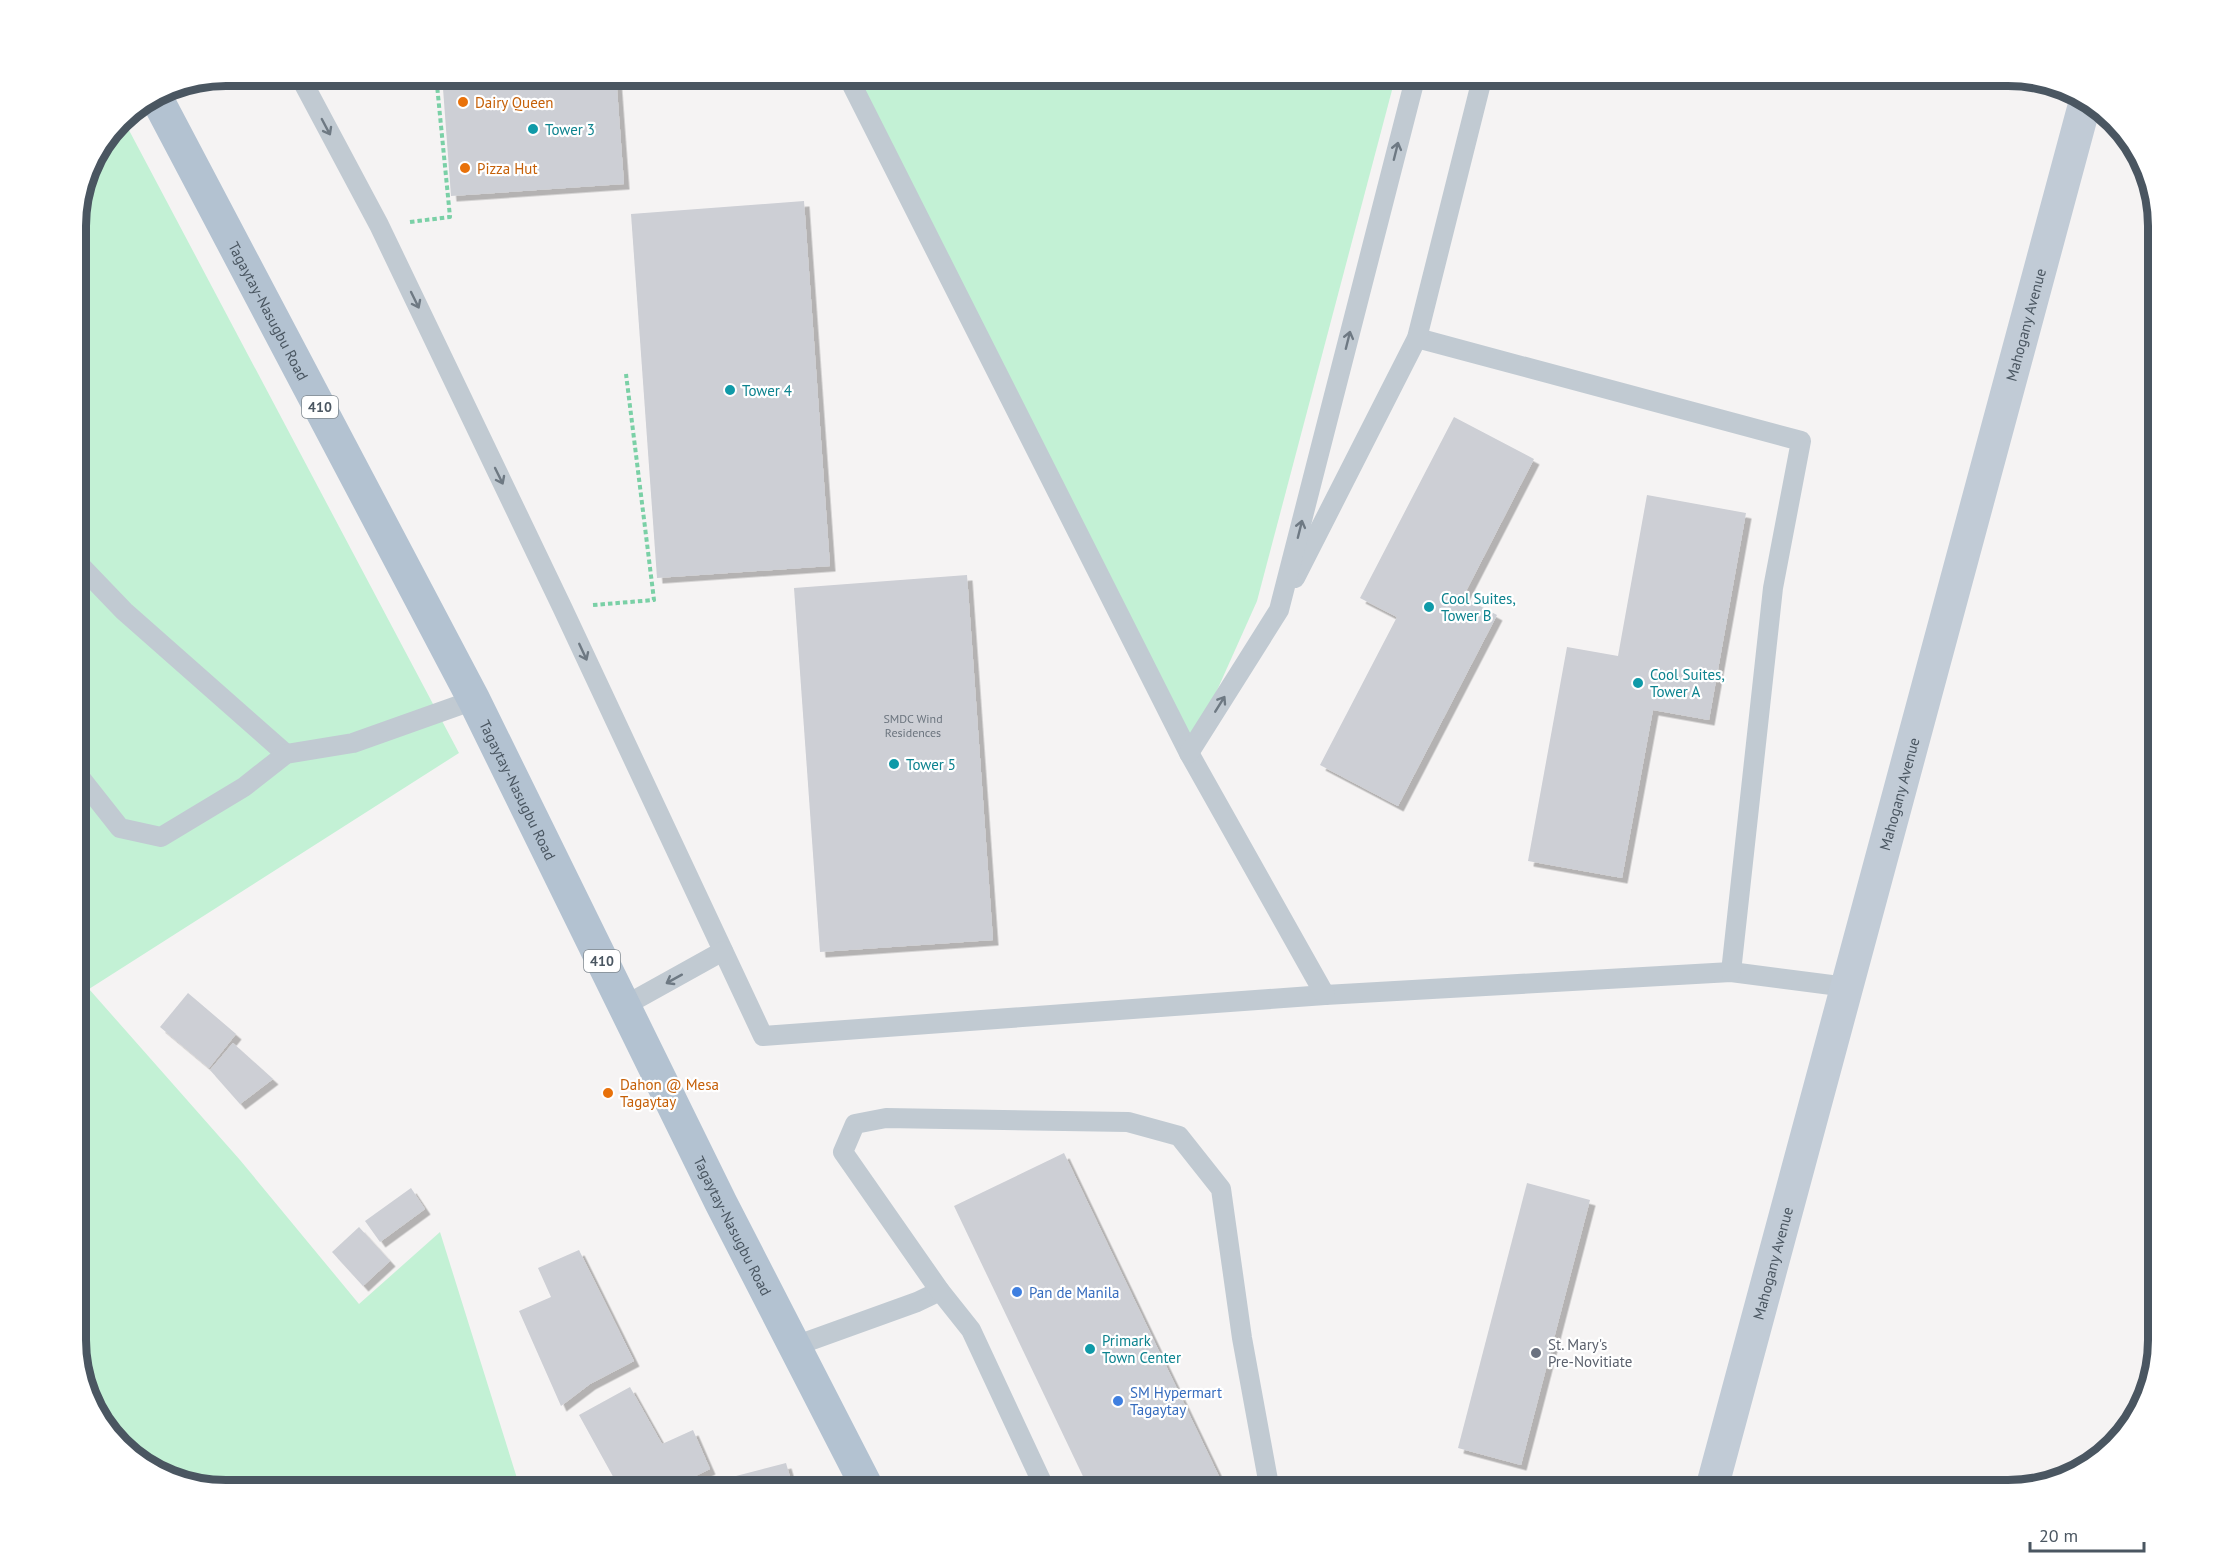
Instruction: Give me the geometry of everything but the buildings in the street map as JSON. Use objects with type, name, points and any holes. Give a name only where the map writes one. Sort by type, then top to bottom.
[{"type":"main road","name":"Tagaytay-Nasugbu Road","points":[[159,102],[474,700],[721,1203],[863,1480]]},
{"type":"main road","name":"Mahogany Avenue","points":[[1714,1480],[2084,107]]},
{"type":"lane","points":[[304,86],[379,225],[562,607],[763,1036],[1325,995],[1731,972],[1847,987]]},
{"type":"lane","points":[[853,86],[1189,753],[1325,995]]},
{"type":"lane","points":[[1279,610],[1413,86]]},
{"type":"lane","points":[[1189,753],[1279,610],[1417,338],[1480,86]]},
{"type":"lane","points":[[1417,338],[1801,441],[1773,588],[1731,972]]},
{"type":"lane","points":[[86,571],[124,611],[286,754]]},
{"type":"lane","points":[[86,785],[120,828],[161,837],[244,787],[286,754],[353,743],[474,700]]},
{"type":"lane","points":[[624,1006],[723,951]]},
{"type":"lane","points":[[1041,1480],[971,1330],[940,1291],[843,1152],[855,1125],[886,1118],[1128,1122],[1179,1136],[1221,1189],[1242,1338],[1268,1480]]},
{"type":"lane","points":[[795,1346],[917,1302],[940,1291]]},
{"type":"path","points":[[379,225],[450,217],[437,86]]},
{"type":"path","points":[[562,607],[654,600],[626,374]]},
{"type":"green space","points":[[853,86],[1393,86],[1257,601],[1189,753]]},
{"type":"green space","points":[[127,126],[459,753],[89,989],[240,1160],[359,1304],[440,1232],[518,1480],[225,1480],[189,1476],[147,1457],[120,1433],[104,1411],[90,1377],[86,1350],[86,216],[90,189],[96,172],[109,147]]},
{"type":"place","name":"Dairy Queen","points":[[463,102]]},
{"type":"place","name":"Tower 3","points":[[533,129]]},
{"type":"place","name":"Pizza Hut","points":[[465,168]]},
{"type":"place","name":"Tower 4","points":[[730,390]]},
{"type":"place","name":"Cool Suites, Tower B","points":[[1429,607]]},
{"type":"place","name":"Cool Suites, Tower A","points":[[1638,683]]},
{"type":"place","name":"Tower 5","points":[[894,764]]},
{"type":"place","name":"Dahon @ Mesa Tagaytay","points":[[608,1093]]},
{"type":"place","name":"Pan de Manila","points":[[1017,1292]]},
{"type":"place","name":"Primark Town Center","points":[[1090,1349]]},
{"type":"place","name":"St. Mary's Pre-Novitiate","points":[[1536,1353]]},
{"type":"place","name":"SM Hypermart Tagaytay","points":[[1118,1401]]}]
